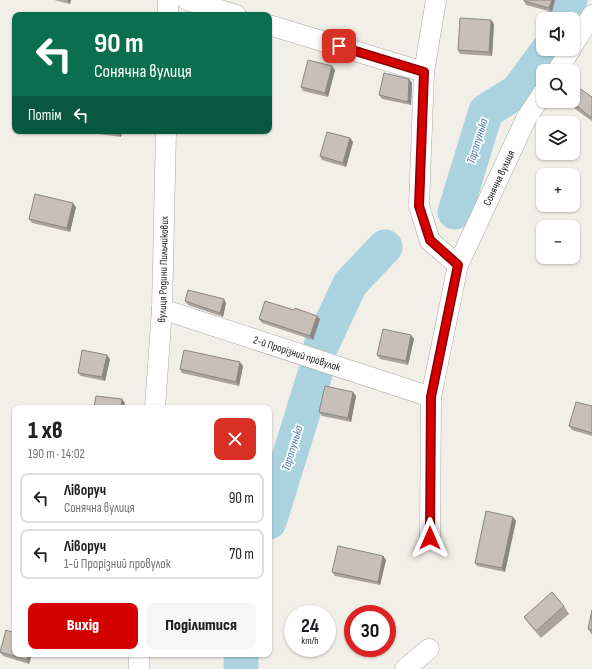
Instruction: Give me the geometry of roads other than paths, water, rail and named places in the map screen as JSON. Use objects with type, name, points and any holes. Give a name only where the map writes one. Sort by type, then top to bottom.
[{"type":"street","points":[[168,0],[168,12]]},
{"type":"street","points":[[187,0],[226,12]]},
{"type":"street","points":[[436,0],[424,72],[419,206],[430,240],[458,265]]},
{"type":"street","points":[[580,34],[592,15]]},
{"type":"street","points":[[272,26],[424,72]]},
{"type":"street","name":"Сонячна вулиця","points":[[430,538],[431,397],[458,265],[526,119],[536,104]]},
{"type":"street","name":"вулиця Родини Пильчикових","points":[[155,405],[162,309],[166,134]]},
{"type":"street","name":"2-й Прорізний провулок","points":[[162,309],[431,397]]},
{"type":"street","points":[[405,669],[430,649]]},
{"type":"street","points":[[139,669],[140,657]]},
{"type":"waterway","name":"Тарапунька","points":[[566,12],[570,0]]},
{"type":"waterway","name":"Тарапунька","points":[[455,212],[486,111],[518,91],[544,56]]},
{"type":"waterway","name":"Тарапунька","points":[[321,346],[350,284],[385,247]]},
{"type":"waterway","name":"Тарапунька","points":[[272,512],[315,374]]},
{"type":"waterway","name":"Тарапунька","points":[[241,657],[241,669]]}]
